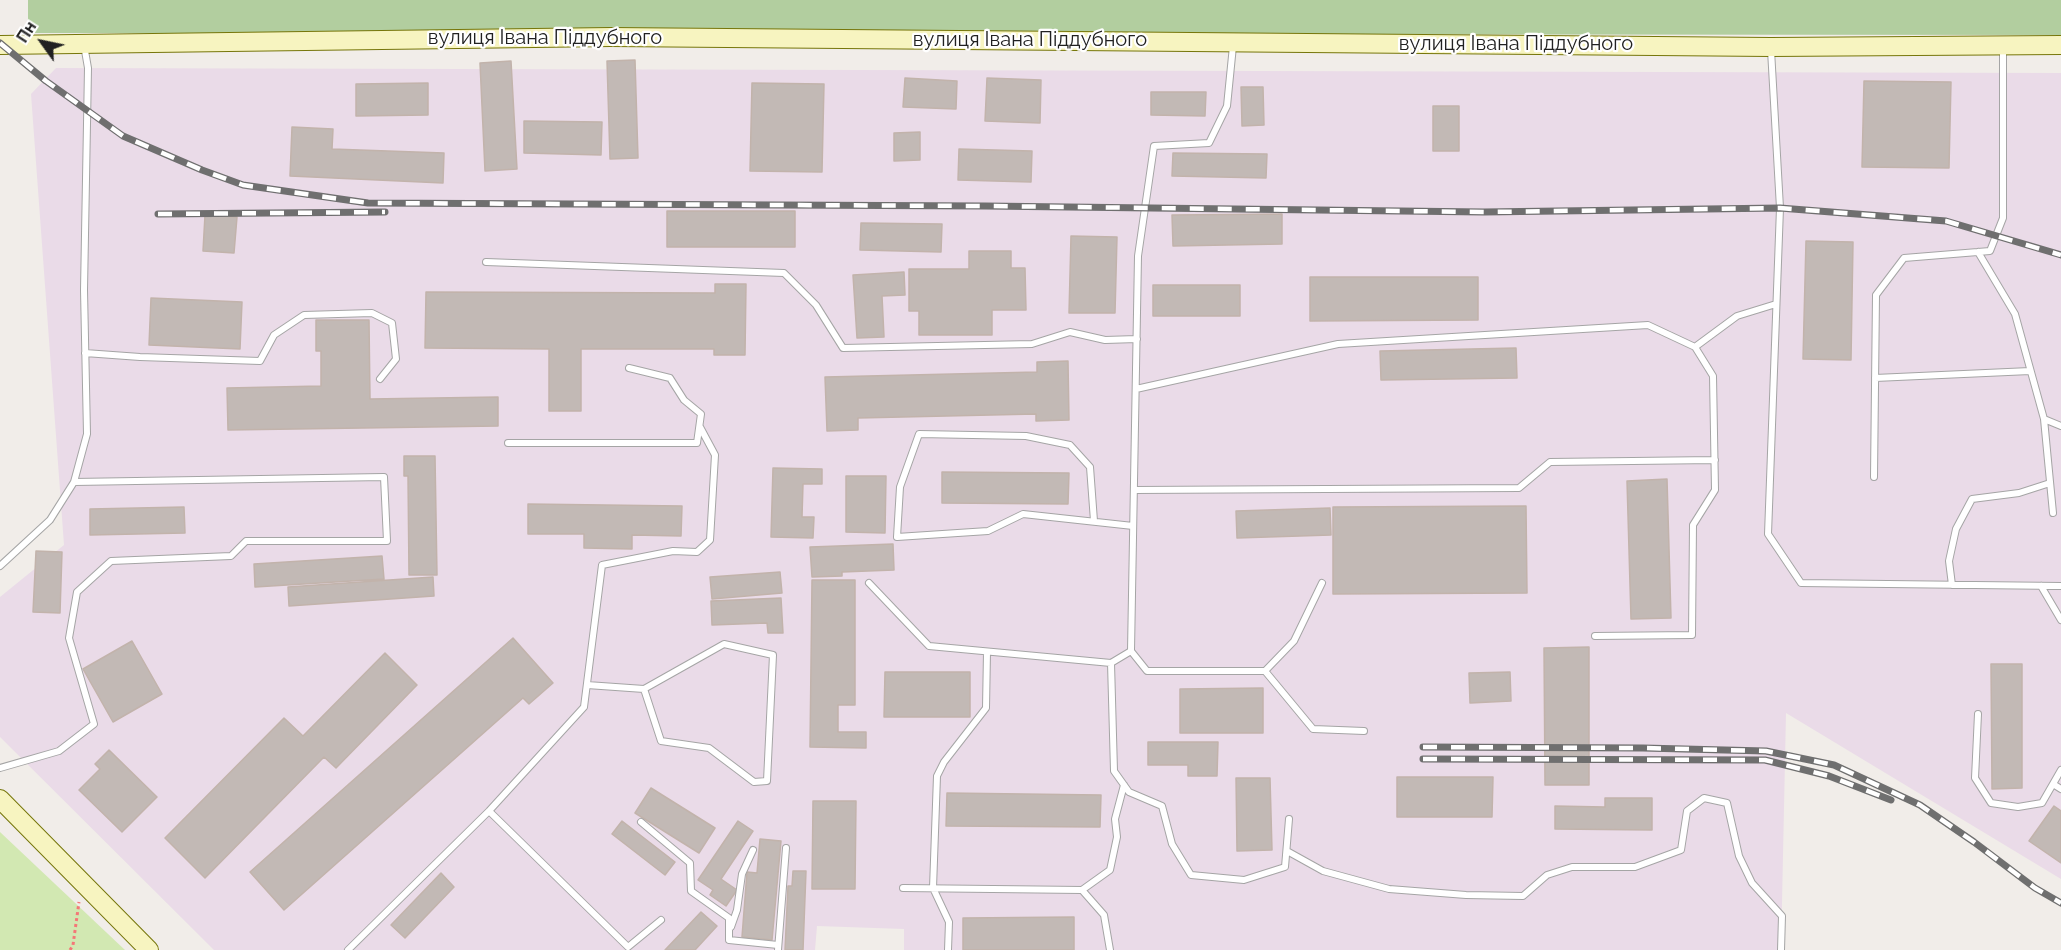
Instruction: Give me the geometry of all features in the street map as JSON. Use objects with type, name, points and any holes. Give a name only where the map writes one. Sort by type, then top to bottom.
[{"type":"street","name":"вулиця Івана Піддубного","points":[[0,45],[611,37],[1771,47],[2061,45]]},
{"type":"street","points":[[0,799],[149,950]]},
{"type":"lane","points":[[1234,42],[1227,106],[1209,143],[1154,146],[1138,256],[1131,651],[1147,671],[1264,671],[1294,641],[1322,583]]},
{"type":"lane","points":[[0,566],[50,520],[74,482],[87,434],[84,290],[88,68],[84,44]]},
{"type":"lane","points":[[1874,477],[1876,295],[1904,258],[1990,251],[2003,218],[2003,46]]},
{"type":"lane","points":[[1771,47],[1779,208],[1768,534],[1801,583],[2061,586]]},
{"type":"lane","points":[[1978,252],[2015,314],[2044,419],[2053,513]]},
{"type":"lane","points":[[486,262],[784,273],[816,305],[843,348],[1032,344],[1071,332],[1105,340],[1137,339]]},
{"type":"lane","points":[[1695,347],[1737,316],[1776,304]]},
{"type":"lane","points":[[85,353],[260,362],[274,335],[303,315],[372,313],[392,323],[396,358],[380,379]]},
{"type":"lane","points":[[1136,389],[1338,344],[1648,325],[1695,347],[1713,376],[1715,490],[1692,525],[1692,635],[1595,636]]},
{"type":"lane","points":[[508,443],[697,443],[701,414],[684,400],[670,378],[629,368]]},
{"type":"lane","points":[[1875,378],[2030,371]]},
{"type":"lane","points":[[2044,419],[2061,426]]},
{"type":"lane","points":[[348,950],[489,811],[584,707],[602,565],[673,551],[697,552],[710,540],[715,455],[700,427]]},
{"type":"lane","points":[[1094,521],[1090,467],[1070,445],[1026,436],[919,435],[900,487],[897,537],[988,531],[1023,514],[1134,526]]},
{"type":"lane","points":[[1134,490],[1519,488],[1550,462],[1715,460]]},
{"type":"lane","points":[[0,768],[59,751],[94,724],[69,638],[78,592],[111,561],[231,556],[246,541],[387,541],[384,477],[74,482]]},
{"type":"lane","points":[[1952,585],[1949,561],[1956,529],[1972,499],[2019,494],[2050,483]]},
{"type":"lane","points":[[869,583],[929,646],[1111,663],[1131,651]]},
{"type":"lane","points":[[2041,586],[2061,620]]},
{"type":"lane","points":[[587,685],[644,689],[724,644],[772,655],[767,781],[754,782],[709,747],[661,741],[644,689]]},
{"type":"lane","points":[[948,950],[949,922],[933,888],[937,776],[944,762],[986,708],[987,652]]},
{"type":"lane","points":[[1111,663],[1114,771],[1129,792],[1162,806],[1172,844],[1191,875],[1244,880],[1285,867],[1289,819]]},
{"type":"lane","points":[[1264,671],[1313,729],[1364,732]]},
{"type":"lane","points":[[1978,714],[1975,778],[1991,803],[2018,807],[2042,802],[2061,770]]},
{"type":"lane","points":[[2053,784],[2061,789]]},
{"type":"lane","points":[[903,888],[1082,890],[1110,870],[1117,837],[1115,819],[1124,785]]},
{"type":"lane","points":[[1287,851],[1323,872],[1389,890],[1523,896],[1547,875],[1572,867],[1635,867],[1681,850],[1687,811],[1704,798],[1727,803],[1739,856],[1752,883],[1782,916],[1781,950]]},
{"type":"lane","points":[[489,811],[628,948],[661,920]]},
{"type":"lane","points":[[640,822],[690,863],[691,891],[729,918],[729,940],[778,947],[786,848]]},
{"type":"lane","points":[[729,933],[737,910],[742,874],[753,850]]},
{"type":"lane","points":[[1082,890],[1104,915],[1110,950]]},
{"type":"path","points":[[70,950],[73,945],[82,882]]},
{"type":"shaded area","points":[[56,68],[2061,73],[2061,879],[1786,713],[1781,950],[904,950],[904,929],[817,926],[815,950],[214,950],[0,737],[0,597],[64,545],[31,94]]},
{"type":"green space","points":[[28,0],[2061,0],[2061,35],[28,33]]},
{"type":"green space","points":[[0,832],[125,950],[0,950]]},
{"type":"building","points":[[635,60],[638,158],[610,159],[607,61]]},
{"type":"building","points":[[511,61],[517,169],[485,171],[480,63]]},
{"type":"building","points":[[905,78],[957,81],[956,109],[903,107]]},
{"type":"building","points":[[987,78],[1041,80],[1040,123],[985,121]]},
{"type":"building","points":[[1864,81],[1951,82],[1949,168],[1862,167]]},
{"type":"building","points":[[428,83],[428,115],[356,116],[356,84]]},
{"type":"building","points":[[752,83],[824,84],[822,172],[750,171]]},
{"type":"building","points":[[1241,87],[1263,87],[1264,125],[1242,126]]},
{"type":"building","points":[[1151,92],[1206,92],[1205,116],[1151,115]]},
{"type":"building","points":[[1433,106],[1459,106],[1459,151],[1433,151]]},
{"type":"building","points":[[524,121],[602,122],[601,155],[524,153]]},
{"type":"building","points":[[292,127],[333,129],[332,149],[444,153],[443,183],[290,176]]},
{"type":"building","points":[[920,132],[920,160],[894,161],[894,133]]},
{"type":"building","points":[[959,149],[1032,151],[1031,182],[958,180]]},
{"type":"building","points":[[1173,153],[1267,154],[1266,178],[1172,176]]},
{"type":"building","points":[[667,211],[795,211],[795,247],[667,247]]},
{"type":"building","points":[[1282,214],[1282,244],[1173,246],[1172,215]]},
{"type":"building","points":[[205,215],[237,217],[234,253],[203,251]]},
{"type":"building","points":[[861,223],[942,224],[941,252],[860,250]]},
{"type":"building","points":[[1071,236],[1117,237],[1115,313],[1069,313]]},
{"type":"building","points":[[1806,241],[1853,242],[1851,360],[1803,359]]},
{"type":"building","points":[[969,251],[1011,251],[1011,268],[1025,268],[1026,310],[992,310],[992,335],[919,335],[919,311],[909,311],[909,269],[969,269]]},
{"type":"building","points":[[904,272],[905,295],[882,296],[884,337],[857,338],[853,275]]},
{"type":"building","points":[[1310,277],[1478,277],[1478,320],[1310,321]]},
{"type":"building","points":[[715,284],[746,284],[745,355],[714,355],[714,349],[581,349],[581,411],[549,411],[549,349],[425,348],[426,292],[715,293]]},
{"type":"building","points":[[1153,285],[1240,285],[1240,316],[1153,316]]},
{"type":"building","points":[[151,298],[242,302],[240,349],[149,345]]},
{"type":"building","points":[[316,320],[369,320],[370,399],[498,397],[498,426],[228,430],[227,388],[321,386],[321,351],[316,351]]},
{"type":"building","points":[[1516,348],[1517,378],[1381,380],[1380,351]]},
{"type":"building","points":[[1068,361],[1069,420],[1036,421],[1036,414],[858,418],[858,430],[827,431],[825,377],[1037,372],[1037,362]]},
{"type":"building","points":[[404,456],[435,456],[437,575],[409,575],[408,476],[404,476]]},
{"type":"building","points":[[773,468],[822,469],[822,484],[803,484],[802,517],[814,517],[813,538],[771,537]]},
{"type":"building","points":[[942,472],[1069,473],[1068,504],[942,503]]},
{"type":"building","points":[[846,476],[886,476],[885,533],[846,532]]},
{"type":"building","points":[[1667,479],[1671,618],[1631,619],[1627,481]]},
{"type":"building","points":[[528,504],[682,506],[681,536],[632,535],[632,549],[584,548],[584,534],[528,534]]},
{"type":"building","points":[[1526,506],[1527,593],[1333,594],[1333,507]]},
{"type":"building","points":[[184,507],[185,533],[90,535],[90,509]]},
{"type":"building","points":[[1330,508],[1331,535],[1237,538],[1236,511]]},
{"type":"building","points":[[893,544],[894,570],[842,572],[842,576],[812,577],[810,547]]},
{"type":"building","points":[[36,551],[62,552],[60,613],[33,612]]},
{"type":"building","points":[[382,556],[384,579],[255,587],[254,564]]},
{"type":"building","points":[[780,572],[782,593],[712,599],[710,577]]},
{"type":"building","points":[[433,577],[434,596],[289,606],[288,587]]},
{"type":"building","points":[[812,580],[855,580],[855,705],[838,705],[838,732],[866,732],[866,748],[810,747]]},
{"type":"building","points":[[781,598],[783,633],[768,633],[767,623],[712,625],[711,601]]},
{"type":"building","points":[[513,638],[553,683],[529,704],[523,698],[284,910],[250,872]]},
{"type":"building","points":[[132,641],[162,694],[113,722],[83,669]]},
{"type":"building","points":[[1589,647],[1589,785],[1545,785],[1544,648]]},
{"type":"building","points":[[385,653],[417,685],[336,768],[324,757],[205,878],[165,838],[284,718],[303,736]]},
{"type":"building","points":[[1991,664],[2022,664],[2022,788],[1992,789]]},
{"type":"building","points":[[885,672],[970,672],[970,717],[884,717]]},
{"type":"building","points":[[1510,672],[1511,701],[1470,703],[1469,673]]},
{"type":"building","points":[[1263,688],[1263,733],[1180,733],[1180,689]]},
{"type":"building","points":[[1148,742],[1218,742],[1217,776],[1188,776],[1188,765],[1148,765]]},
{"type":"building","points":[[109,750],[157,797],[122,832],[79,790],[100,769],[95,764]]},
{"type":"building","points":[[1397,777],[1493,777],[1492,817],[1397,817]]},
{"type":"building","points":[[1236,778],[1270,778],[1272,850],[1237,851]]},
{"type":"building","points":[[651,788],[715,828],[699,853],[635,813]]},
{"type":"building","points":[[947,793],[1101,795],[1100,827],[946,826]]},
{"type":"building","points":[[1605,798],[1652,798],[1652,830],[1555,829],[1555,806],[1605,807]]},
{"type":"building","points":[[813,801],[856,801],[855,889],[812,889]]},
{"type":"building","points":[[2054,806],[2061,811],[2061,863],[2029,841]]},
{"type":"building","points":[[622,821],[675,862],[665,875],[612,834]]},
{"type":"building","points":[[738,821],[753,831],[721,879],[737,890],[726,906],[710,895],[713,890],[698,880]]},
{"type":"building","points":[[760,839],[781,841],[772,940],[742,937],[747,872],[757,873]]},
{"type":"building","points":[[793,871],[806,871],[803,950],[785,950],[788,886],[792,886]]},
{"type":"building","points":[[441,873],[454,887],[405,938],[391,925]]},
{"type":"building","points":[[701,912],[717,926],[695,950],[665,950]]},
{"type":"building","points":[[1074,917],[1074,950],[963,950],[963,918]]},
{"type":"railway","points":[[0,43],[46,81],[123,136],[243,185],[368,203],[985,206],[1484,212],[1780,208],[1946,221],[2061,255]]},
{"type":"railway","points":[[158,214],[385,212]]},
{"type":"railway","points":[[1423,747],[1766,751],[1834,765],[1920,805],[2035,888],[2061,903]]},
{"type":"railway","points":[[1423,759],[1765,760],[1829,776],[1891,800]]}]
